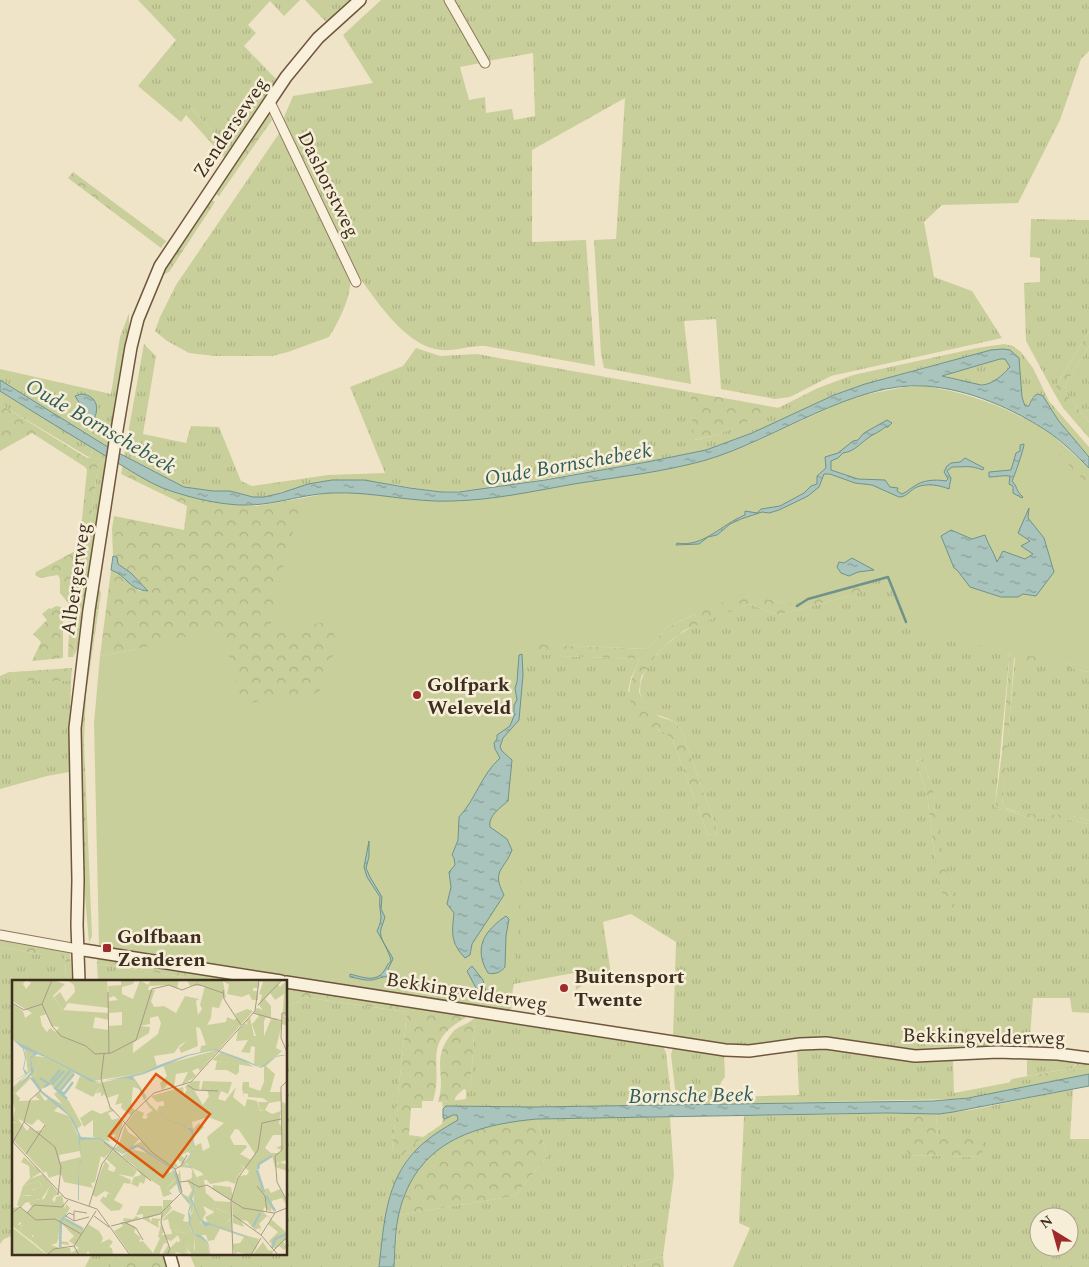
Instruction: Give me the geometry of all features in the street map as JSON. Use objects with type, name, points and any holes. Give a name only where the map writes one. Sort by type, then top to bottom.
[{"type":"main road","name":"Zenderseweg","points":[[149,288],[160,266],[286,78],[318,38],[360,0]]},
{"type":"main road","name":"Albergerweg","points":[[79,980],[75,728],[89,610],[115,442],[138,319],[149,288]]},
{"type":"main road","name":"Albergerweg","points":[[80,950],[85,980]]},
{"type":"main road","points":[[80,950],[275,980]]},
{"type":"main road","name":"Bekkingvelderweg","points":[[288,982],[725,1050],[749,1051],[800,1044],[826,1043],[906,1056],[924,1057],[998,1052],[1058,1054],[1089,1058]]},
{"type":"main road","points":[[169,1254],[173,1267]]},
{"type":"street","points":[[449,0],[485,63]]},
{"type":"street","name":"Dashorstweg","points":[[270,102],[356,282]]},
{"type":"street","points":[[0,935],[80,950]]},
{"type":"green space","points":[[138,0],[300,0],[284,16],[270,1],[248,25],[256,33],[244,46],[277,80],[230,149],[191,108],[181,122],[138,86],[176,40]]},
{"type":"green space","points":[[305,0],[352,0],[327,23]]},
{"type":"green space","points":[[381,0],[446,0],[481,63],[460,67],[469,100],[485,97],[486,113],[512,109],[514,120],[535,116],[533,53],[488,61],[453,0],[1089,0],[1089,51],[1081,59],[1060,120],[1018,203],[942,205],[924,222],[934,277],[972,291],[1002,338],[831,376],[790,397],[775,399],[721,389],[716,319],[684,321],[691,384],[604,368],[601,354],[594,240],[616,239],[625,98],[532,150],[532,242],[586,240],[595,366],[485,346],[448,350],[435,349],[423,345],[412,338],[390,318],[356,272],[284,122],[284,117],[293,96],[373,83],[343,35]]},
{"type":"green space","points":[[191,108],[230,149],[224,157],[186,115]]},
{"type":"green space","points":[[268,112],[272,120],[219,196],[213,192]]},
{"type":"green space","points":[[280,132],[350,280],[349,293],[344,309],[329,337],[288,352],[272,356],[214,356],[189,353],[167,341],[155,331],[160,317],[176,285]]},
{"type":"green space","points":[[73,172],[166,241],[161,248],[68,178]]},
{"type":"green space","points":[[208,198],[215,202],[169,272],[155,279]]},
{"type":"green space","points":[[1031,219],[1089,220],[1089,331],[1053,391],[1026,341],[1024,283],[1040,282],[1040,258],[1030,257]]},
{"type":"green space","points":[[129,313],[129,330],[111,449],[0,380],[0,369],[111,394],[120,337]]},
{"type":"green space","points":[[1089,331],[1089,346],[1065,386],[1068,396],[1089,422],[1089,438],[1063,408],[1053,391]]},
{"type":"green space","points":[[144,344],[156,356],[143,434],[186,443],[191,426],[219,427],[241,481],[252,486],[328,475],[385,473],[350,387],[403,366],[416,348],[440,356],[477,354],[690,392],[695,440],[717,435],[818,388],[853,375],[977,348],[1004,344],[1013,346],[1021,352],[1033,368],[1049,401],[1089,447],[1089,457],[1058,420],[1043,396],[1032,397],[1029,406],[1025,406],[1015,353],[942,363],[865,384],[834,395],[752,433],[706,450],[647,462],[478,490],[441,492],[389,484],[285,491],[264,497],[253,497],[230,491],[184,487],[124,456]]},
{"type":"green space","points":[[1089,346],[1089,422],[1068,396],[1065,386]]},
{"type":"green space","points":[[1005,359],[1010,367],[1002,376],[986,384],[970,383],[941,375]]},
{"type":"green space","name":"Golfpark Weleveld","points":[[925,386],[957,392],[1001,407],[1043,429],[1047,442],[1089,486],[1089,667],[913,633],[889,574],[864,581],[836,595],[800,603],[781,603],[752,594],[738,595],[667,627],[647,649],[536,644],[525,653],[521,716],[520,897],[511,1012],[99,945],[94,723],[100,656],[137,649],[222,627],[241,706],[267,700],[298,699],[314,695],[320,691],[327,681],[333,657],[335,637],[330,627],[323,622],[270,633],[273,604],[303,498],[328,493],[361,493],[415,499],[493,498],[702,461],[748,445],[842,402],[863,395],[905,387]]},
{"type":"green space","points":[[0,391],[93,448],[90,458],[0,404]]},
{"type":"green space","points":[[690,392],[779,408],[717,435],[694,440]]},
{"type":"green space","points":[[0,404],[87,458],[90,458],[93,448],[109,458],[98,465],[73,657],[68,657],[70,605],[60,593],[60,579],[58,575],[40,578],[35,575],[36,572],[79,549],[87,470],[32,433],[0,451]]},
{"type":"green space","points":[[1023,417],[1051,434],[1089,468],[1089,533]]},
{"type":"green space","points":[[109,458],[80,645],[73,657],[98,465]]},
{"type":"green space","points":[[702,461],[1089,667],[1010,651],[995,807],[1033,819],[1066,819],[1089,824],[1089,1013],[1072,1012],[1070,998],[1033,998],[1029,1050],[943,1052],[770,1046],[730,1047],[673,1038],[676,942],[631,914],[603,922],[611,974],[605,978],[589,981],[576,990],[574,973],[514,984],[513,989],[392,993],[154,955],[303,498],[493,498]],"holes":[[[849,596],[778,615],[749,604],[700,623],[677,636],[668,643],[646,670],[640,690],[643,705],[651,712],[673,721],[681,729],[718,833],[708,835],[672,739],[667,733],[658,730],[628,691],[631,678],[640,659],[562,656],[526,652],[765,599]],[[922,759],[931,784],[935,809],[935,861],[927,794],[916,761]]]},
{"type":"green space","points":[[123,466],[171,491],[194,498],[227,504],[256,506],[303,498],[273,604],[270,632],[286,631],[323,622],[332,630],[335,640],[329,672],[322,689],[300,699],[266,700],[99,945],[137,649],[100,656],[111,570],[116,571],[139,591],[148,591],[131,573],[118,564],[117,557],[113,556],[112,529],[114,516],[184,530],[187,506],[121,474]]},
{"type":"green space","points":[[864,581],[873,587],[849,596],[778,615],[749,604],[685,630],[656,655],[641,677],[639,692],[645,707],[660,717],[673,721],[681,729],[718,833],[708,835],[672,739],[644,722],[633,708],[629,694],[631,680],[640,659],[525,653],[536,644],[647,649],[667,627],[739,595],[752,594],[781,603],[836,595]]},
{"type":"green space","points":[[97,583],[101,593],[86,695],[84,742],[92,936],[89,943],[81,849],[80,688]]},
{"type":"green space","points":[[56,606],[61,607],[63,612],[63,658],[32,661],[41,642],[33,634],[47,620],[42,614],[49,608],[51,609]]},
{"type":"green space","points":[[1010,651],[1089,667],[1089,672],[1014,658],[1002,806],[1024,813],[1079,817],[1089,821],[1089,824],[1066,819],[1033,819],[995,807],[1002,752]]},
{"type":"green space","points":[[1015,657],[1089,672],[1089,821],[1070,816],[1024,814],[1002,806]]},
{"type":"green space","points":[[72,668],[71,681],[17,681],[12,672]]},
{"type":"green space","points":[[12,672],[17,681],[71,681],[69,772],[0,789],[0,676]]},
{"type":"green space","points":[[923,759],[933,791],[937,829],[955,907],[946,909],[935,861],[927,794],[916,761]]},
{"type":"green space","points":[[0,938],[57,948],[43,955],[0,947]]},
{"type":"green space","points":[[0,947],[43,955],[57,948],[65,950],[66,980],[12,980],[12,1236],[4,1239],[0,1244]]},
{"type":"green space","points":[[65,950],[70,952],[72,980],[66,980]]},
{"type":"green space","points":[[98,955],[260,980],[184,980],[183,977],[97,964]]},
{"type":"green space","points":[[97,964],[183,977],[184,980],[98,980]]},
{"type":"green space","points":[[288,984],[468,1014],[467,1017],[443,1036],[438,1045],[436,1054],[436,1088],[433,1101],[422,1101],[422,1108],[411,1108],[409,1135],[424,1137],[413,1144],[402,1156],[392,1150],[407,1012],[303,997],[298,1002],[288,1005]]},
{"type":"green space","points":[[303,997],[407,1012],[392,1150],[402,1155],[413,1144],[442,1124],[443,1118],[457,1115],[458,1120],[420,1146],[408,1158],[400,1172],[388,1202],[379,1267],[195,1267],[189,1254],[288,1254],[288,1005],[298,1002]]},
{"type":"green space","points":[[476,1015],[662,1044],[666,1053],[672,1103],[671,1105],[534,1107],[446,1106],[443,1109],[442,1102],[466,1099],[466,1089],[471,1083]]},
{"type":"green space","points":[[475,1017],[471,1083],[466,1090],[464,1089],[457,1096],[455,1101],[438,1102],[441,1083],[440,1059],[445,1043],[454,1030],[470,1022]]},
{"type":"green space","points":[[673,1047],[724,1055],[725,1077],[720,1086],[721,1097],[799,1095],[797,1049],[831,1047],[953,1060],[954,1093],[1089,1067],[1089,1074],[986,1095],[954,1099],[677,1105],[671,1055]]},
{"type":"green space","points":[[1027,1055],[1089,1060],[1089,1067],[1010,1083],[1012,1079],[1073,1068],[1076,1065],[1075,1060],[1027,1059]]},
{"type":"green space","points":[[1027,1059],[1075,1060],[1076,1063],[1073,1068],[1027,1076]]},
{"type":"green space","points":[[1073,1089],[1070,1139],[1089,1139],[1089,1267],[733,1267],[750,1228],[739,1223],[744,1116],[907,1113],[908,1155],[982,1157],[981,1139],[938,1139],[936,1114],[971,1110]]},
{"type":"green space","points":[[907,1113],[936,1114],[938,1139],[981,1139],[983,1157],[907,1155]]},
{"type":"green space","points":[[670,1117],[674,1175],[663,1256],[623,1267],[394,1267],[398,1215],[515,1196],[547,1156],[537,1119]]},
{"type":"green space","points":[[537,1119],[547,1156],[515,1196],[398,1215],[410,1182],[416,1172],[427,1158],[440,1147],[470,1132],[486,1127]]},
{"type":"green space","points":[[92,1254],[115,1254],[107,1267],[85,1267]]},
{"type":"green space","points":[[115,1254],[163,1254],[168,1267],[107,1267]]},
{"type":"green space","points":[[663,1256],[664,1267],[623,1267]]},
{"type":"water","points":[[991,350],[1010,350],[1019,358],[1022,397],[1025,406],[1029,406],[1035,395],[1043,396],[1058,420],[1089,457],[1089,468],[1050,433],[1006,408],[958,391],[925,386],[898,387],[843,402],[732,451],[706,460],[657,471],[484,499],[438,501],[331,493],[255,505],[242,505],[199,499],[155,484],[0,391],[0,380],[111,449],[184,487],[230,491],[253,497],[264,497],[308,484],[332,480],[364,480],[441,492],[459,492],[545,480],[706,450],[752,433],[834,395],[865,384]],"holes":[[[1005,359],[1010,367],[997,379],[985,385],[942,376]]]},
{"type":"water","points":[[87,395],[96,404],[97,409],[92,423],[75,396]]},
{"type":"water","points":[[887,420],[892,423],[888,427],[885,427],[853,449],[831,461],[831,470],[858,479],[885,480],[890,487],[898,488],[897,491],[902,494],[924,481],[946,481],[948,479],[944,472],[947,466],[951,463],[960,462],[965,458],[984,468],[983,470],[971,467],[952,467],[947,471],[951,478],[949,489],[925,485],[917,487],[904,496],[899,497],[872,485],[855,483],[830,474],[824,474],[819,487],[808,496],[779,510],[769,513],[762,512],[741,519],[699,544],[676,545],[677,543],[686,544],[704,539],[745,515],[745,511],[757,513],[761,509],[780,506],[804,493],[811,486],[817,484],[817,476],[826,468],[825,457],[838,453],[853,441],[858,440],[864,433]]},
{"type":"water","points":[[1024,444],[1012,481],[1022,498],[1013,493],[1013,486],[1009,484],[1010,476],[989,477],[989,472],[1011,470],[1016,453],[1020,451],[1020,445]]},
{"type":"water","points":[[1029,508],[1028,518],[1044,538],[1054,572],[1036,596],[1023,594],[1018,597],[1001,597],[970,587],[954,568],[941,536],[951,530],[972,539],[985,535],[997,562],[1003,551],[1025,559],[1033,554],[1021,546],[1030,541],[1018,533]]},
{"type":"water","points":[[113,556],[117,557],[118,564],[131,573],[148,591],[136,588],[121,575],[111,570]]},
{"type":"water","points":[[852,558],[874,570],[858,572],[849,576],[841,573],[837,567],[839,562],[844,563]]},
{"type":"water","points":[[522,654],[523,675],[519,720],[503,738],[500,747],[512,760],[508,801],[495,812],[490,823],[490,827],[507,839],[512,850],[499,875],[500,887],[504,895],[472,944],[470,955],[465,958],[454,942],[454,913],[447,904],[451,887],[449,872],[455,865],[452,855],[458,840],[459,817],[470,803],[488,772],[500,758],[494,743],[497,735],[510,726],[514,716],[514,705],[517,700],[515,688],[519,655]]},
{"type":"water","points":[[369,841],[369,857],[366,868],[382,897],[381,909],[385,917],[381,929],[381,937],[393,959],[388,969],[389,977],[364,980],[350,977],[350,974],[364,978],[377,977],[381,975],[391,961],[377,931],[381,917],[380,897],[367,877],[364,867]]},
{"type":"water","points":[[506,916],[509,919],[506,936],[505,967],[498,973],[488,973],[481,956],[483,941],[492,928]]},
{"type":"water","points":[[472,966],[483,980],[486,991],[463,994],[393,981],[394,977],[451,990],[470,990],[476,988],[467,971]]},
{"type":"water","points":[[1089,1074],[1089,1086],[939,1114],[886,1113],[537,1119],[490,1126],[450,1142],[433,1154],[419,1170],[407,1189],[399,1213],[394,1267],[379,1267],[385,1220],[392,1189],[406,1162],[417,1149],[458,1120],[457,1115],[443,1118],[443,1109],[446,1106],[534,1107],[933,1101],[968,1098]]},
{"type":"waterway","points":[[797,606],[808,599],[888,577],[906,622]]},
{"type":"place","name":"Golfpark Weleveld","points":[[417,695]]},
{"type":"place","name":"Golfbaan Zenderen","points":[[107,948]]},
{"type":"place","name":"Buitensport Twente","points":[[564,988]]},
{"type":"water label","name":"Oude Bornschebeek","points":[[101,426]]},
{"type":"water label","name":"Oude Bornschebeek","points":[[568,464]]},
{"type":"water label","name":"Bornsche Beek","points":[[691,1095]]}]
